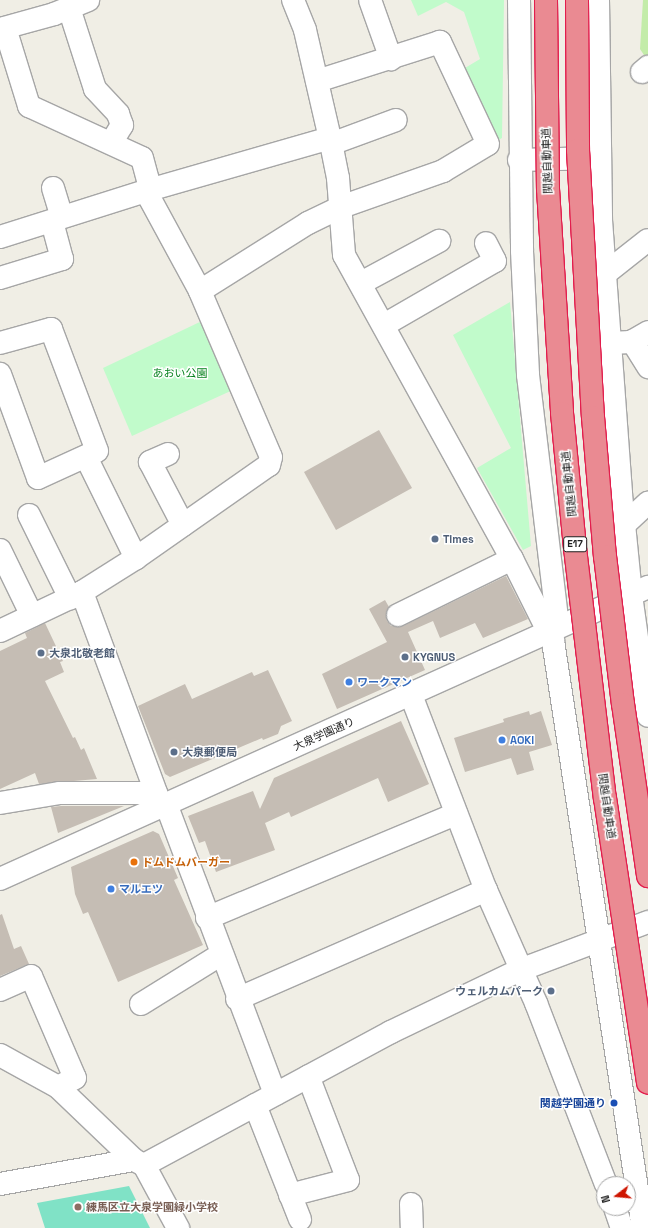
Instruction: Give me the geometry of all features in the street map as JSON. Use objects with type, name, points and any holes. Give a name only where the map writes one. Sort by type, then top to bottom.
[{"type":"highway","name":"関越自動車道","points":[[546,0],[548,189],[563,421],[605,798],[648,1084]]},
{"type":"highway","name":"E17","points":[[577,0],[578,150],[593,417],[605,556],[622,704],[648,876]]},
{"type":"street","points":[[293,0],[305,30],[331,141],[341,207],[344,255],[361,283],[550,631],[597,942],[630,1176]]},
{"type":"street","points":[[370,0],[391,59]]},
{"type":"street","points":[[519,0],[519,160],[528,375],[549,561],[557,617],[550,631]]},
{"type":"street","points":[[598,0],[601,220],[624,525],[640,591],[648,716]]},
{"type":"street","points":[[36,128],[2,29],[79,4],[95,89],[118,114],[122,125],[111,143]]},
{"type":"street","points":[[200,291],[308,223],[341,207],[443,171],[488,144],[440,42],[391,59],[318,81]]},
{"type":"street","points":[[0,631],[76,595],[136,558],[269,465],[271,457],[200,291],[149,197],[149,190],[142,158],[111,143],[95,138],[29,106]]},
{"type":"street","points":[[0,237],[149,190],[331,141],[396,120]]},
{"type":"street","points":[[519,160],[600,158]]},
{"type":"street","points":[[0,278],[62,259],[54,188]]},
{"type":"street","points":[[606,273],[648,240]]},
{"type":"street","points":[[361,283],[439,241]]},
{"type":"street","points":[[384,325],[496,261],[486,243]]},
{"type":"street","points":[[0,343],[51,329],[97,451],[38,478],[0,374]]},
{"type":"street","points":[[610,344],[640,336],[648,367]]},
{"type":"street","points":[[168,454],[150,462],[183,525]]},
{"type":"street","points":[[86,457],[136,558]]},
{"type":"street","points":[[624,525],[648,503]]},
{"type":"street","points":[[29,515],[76,595],[161,801],[275,1094]]},
{"type":"street","points":[[0,550],[32,616]]},
{"type":"street","points":[[398,615],[418,596],[516,567],[537,573],[549,561]]},
{"type":"street","name":"大泉学園通り","points":[[0,879],[161,801],[412,695],[640,591]]},
{"type":"street","points":[[412,695],[486,890],[520,970],[536,1003],[603,1176]]},
{"type":"street","points":[[0,804],[60,793],[161,801]]},
{"type":"street","points":[[207,918],[456,814]]},
{"type":"street","points":[[237,999],[486,890]]},
{"type":"street","points":[[0,1184],[139,1162],[255,1105],[391,1032],[520,970],[648,922]]},
{"type":"street","points":[[141,1004],[220,955]]},
{"type":"street","points":[[0,990],[31,976],[75,1078],[58,1086]]},
{"type":"street","points":[[0,1055],[58,1086],[139,1162],[178,1228]]},
{"type":"street","points":[[290,1195],[348,1180],[308,1076]]},
{"type":"street","points":[[255,1105],[300,1219]]},
{"type":"street","points":[[636,1201],[643,1228]]},
{"type":"street","points":[[411,1204],[412,1228]]},
{"type":"street","points":[[618,1216],[622,1228]]},
{"type":"green space","points":[[411,0],[504,0],[502,138],[493,143],[460,71],[480,59],[464,12],[446,2],[418,16]]},
{"type":"green space","points":[[643,0],[648,0],[648,56],[646,58],[640,49]]},
{"type":"green space","points":[[510,302],[531,546],[523,550],[477,468],[511,448],[453,335]]},
{"type":"green space","name":"あおい公園","points":[[204,320],[235,389],[132,436],[103,368]]},
{"type":"green space","points":[[129,1186],[150,1228],[45,1228],[37,1203]]},
{"type":"building","points":[[379,430],[412,488],[336,530],[304,472]]},
{"type":"building","points":[[506,576],[528,619],[483,638],[475,623],[440,638],[433,621],[408,632],[425,670],[337,709],[322,674],[387,642],[369,609],[385,600],[389,607],[386,614],[387,621],[391,626],[403,626]]},
{"type":"building","points":[[45,623],[63,661],[60,662],[64,672],[45,681],[73,738],[75,737],[81,750],[84,748],[97,779],[39,784],[35,773],[0,789],[0,651],[27,638],[25,633]]},
{"type":"building","points":[[268,670],[292,721],[281,726],[278,734],[263,740],[262,738],[170,777],[165,774],[138,706],[185,684],[192,699],[252,672],[254,676]]},
{"type":"building","points":[[529,711],[530,715],[541,711],[552,745],[529,752],[534,770],[517,775],[511,758],[465,772],[454,738],[504,722],[503,719]]},
{"type":"building","points":[[401,721],[429,784],[388,802],[378,778],[291,817],[289,812],[265,823],[275,850],[216,872],[205,841],[199,843],[188,816],[253,791],[260,809],[274,778]]},
{"type":"building","points":[[124,806],[58,833],[51,807]]},
{"type":"building","points":[[153,831],[159,834],[178,878],[174,880],[203,945],[118,982],[88,912],[83,914],[75,894],[71,867]]},
{"type":"building","points":[[2,914],[14,949],[21,946],[29,964],[0,976],[0,915]]},
{"type":"place","name":"Times","points":[[435,539]]},
{"type":"place","name":"大泉北敬老館","points":[[41,653]]},
{"type":"place","name":"KYGNUS","points":[[405,657]]},
{"type":"place","name":"ワークマン","points":[[349,682]]},
{"type":"place","name":"AOKI","points":[[502,740]]},
{"type":"place","name":"大泉郵便局","points":[[174,752]]},
{"type":"place","name":"ドムドムバーガー","points":[[134,862]]},
{"type":"place","name":"マルエツ","points":[[111,889]]},
{"type":"place","name":"ウェルカムパーク","points":[[551,991]]},
{"type":"place","name":"関越学園通り","points":[[614,1103]]},
{"type":"place","name":"練馬区立大泉学園緑小学校","points":[[78,1207]]}]
